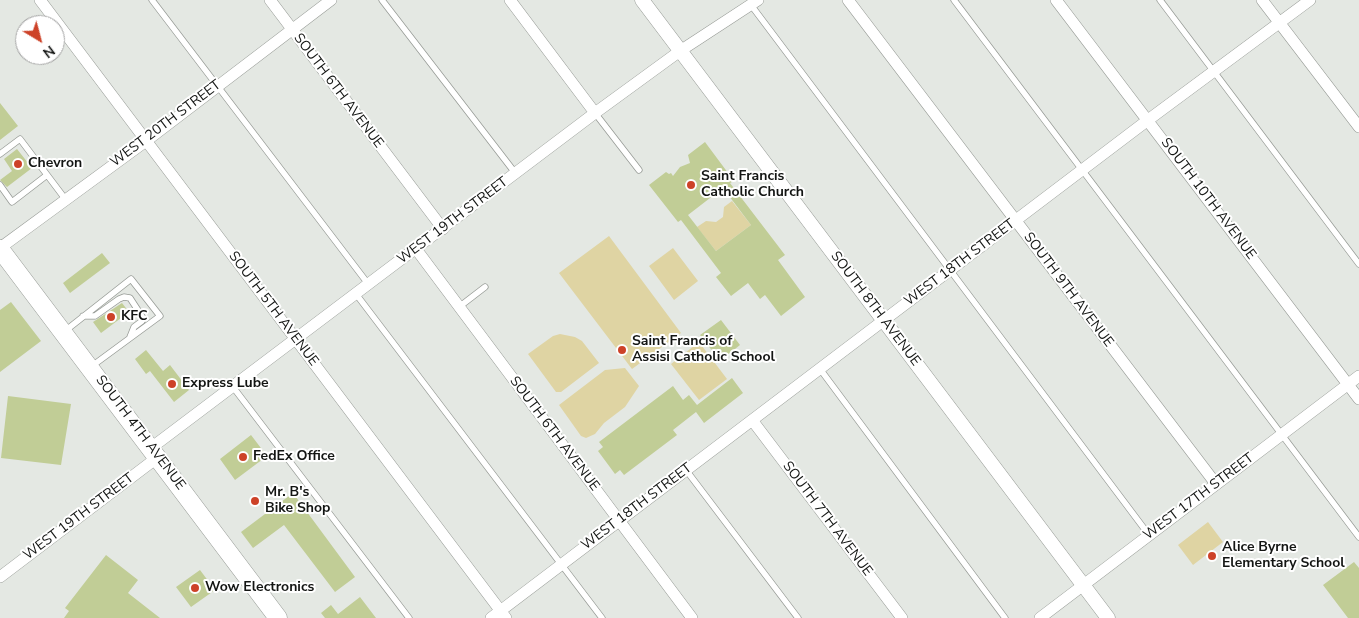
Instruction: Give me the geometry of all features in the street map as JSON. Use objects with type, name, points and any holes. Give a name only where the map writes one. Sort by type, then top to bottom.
[{"type":"main road","name":"SOUTH 4TH AVENUE","points":[[0,248],[278,618]]},
{"type":"street","name":"SOUTH 5TH AVENUE","points":[[40,0],[296,340],[499,616]]},
{"type":"street","name":"SOUTH 6TH AVENUE","points":[[270,0],[443,229]]},
{"type":"street","name":"WEST 20TH STREET","points":[[0,248],[146,141],[331,0]]},
{"type":"street","points":[[510,0],[595,113]]},
{"type":"street","name":"SOUTH 9TH AVENUE","points":[[848,0],[1216,484]]},
{"type":"street","name":"SOUTH 10TH AVENUE","points":[[1056,0],[1359,399]]},
{"type":"street","points":[[1262,0],[1359,127]]},
{"type":"street","name":"WEST 18TH STREET","points":[[499,616],[561,564],[1148,120],[1310,0]]},
{"type":"street","name":"SOUTH 8TH AVENUE","points":[[645,1],[680,51],[1108,618]]},
{"type":"street","name":"WEST 19TH STREET","points":[[0,577],[155,453],[233,387],[595,113],[680,51],[755,2]]},
{"type":"street","name":"SOUTH 6TH AVENUE","points":[[416,249],[692,618]]},
{"type":"street","name":"WEST 17TH STREET","points":[[1040,618],[1359,376]]},
{"type":"street","name":"SOUTH 7TH AVENUE","points":[[752,420],[902,618]]},
{"type":"lane","points":[[152,0],[369,285]]},
{"type":"lane","points":[[382,0],[516,174]]},
{"type":"lane","points":[[954,0],[1359,537]]},
{"type":"lane","points":[[1160,0],[1359,264]]},
{"type":"lane","points":[[755,2],[950,270],[1149,535]]},
{"type":"lane","points":[[595,113],[639,170]]},
{"type":"lane","points":[[0,154],[20,139],[66,200]]},
{"type":"lane","points":[[0,185],[12,202],[47,176]]},
{"type":"lane","points":[[63,332],[131,279],[160,316],[90,368]]},
{"type":"lane","points":[[458,307],[485,287]]},
{"type":"lane","points":[[356,294],[602,618]]},
{"type":"lane","points":[[83,316],[95,316],[119,299],[124,297],[130,298],[143,318],[134,327],[130,339]]},
{"type":"lane","points":[[820,369],[1005,618]]},
{"type":"lane","points":[[233,387],[409,618]]},
{"type":"lane","points":[[686,470],[798,618]]},
{"type":"shaded area","points":[[732,201],[751,225],[716,251],[697,227],[706,221],[716,222],[723,217],[724,207]]},
{"type":"shaded area","points":[[609,236],[681,333],[632,369],[559,273]]},
{"type":"shaded area","points":[[673,248],[698,281],[674,300],[649,266]]},
{"type":"shaded area","points":[[560,334],[575,337],[582,341],[599,363],[561,392],[556,392],[528,354],[553,336]]},
{"type":"shaded area","points":[[699,342],[727,379],[699,400],[671,364]]},
{"type":"shaded area","points":[[625,368],[639,386],[625,407],[604,423],[595,434],[586,438],[581,436],[559,405],[605,370]]},
{"type":"shaded area","points":[[1208,522],[1223,542],[1193,565],[1178,545]]},
{"type":"building","points":[[0,103],[18,126],[0,140]]},
{"type":"building","points":[[705,142],[734,181],[730,183],[785,255],[778,260],[805,297],[781,316],[765,295],[760,299],[748,283],[731,296],[716,277],[721,273],[681,220],[678,222],[649,185],[666,172],[671,173],[673,176],[680,167],[690,163],[688,155]],"holes":[[[723,188],[751,225],[716,251],[688,215]]]},
{"type":"building","name":"Chevron","points":[[17,149],[32,168],[7,187],[0,180],[12,171],[4,159]]},
{"type":"building","points":[[102,253],[110,263],[70,293],[63,283]]},
{"type":"building","points":[[11,302],[41,341],[0,372],[0,310]]},
{"type":"building","name":"KFC","points":[[122,303],[129,312],[101,333],[93,322]]},
{"type":"building","points":[[721,320],[740,345],[720,361],[700,335]]},
{"type":"building","name":"Express Lube","points":[[146,350],[163,371],[170,365],[189,390],[174,402],[150,371],[146,374],[135,359]]},
{"type":"building","points":[[732,378],[743,393],[704,423],[696,412],[673,430],[677,435],[624,475],[620,470],[615,474],[598,451],[603,447],[599,442],[673,386],[683,400],[689,395],[697,405]]},
{"type":"building","points":[[8,396],[71,404],[61,465],[1,458]]},
{"type":"building","points":[[251,435],[267,456],[235,480],[220,459]]},
{"type":"building","points":[[293,493],[355,577],[335,592],[284,525],[253,548],[241,532]]},
{"type":"building","points":[[106,555],[138,580],[128,593],[160,618],[64,618],[69,611],[65,608]]},
{"type":"building","points":[[1354,562],[1359,568],[1359,618],[1348,618],[1323,585]]},
{"type":"building","name":"Wow Electronics","points":[[200,570],[215,590],[191,607],[176,587]]},
{"type":"building","points":[[360,597],[376,618],[325,618],[321,613],[331,605],[338,614]]},
{"type":"place","name":"Chevron","points":[[18,164]]},
{"type":"place","name":"Saint Francis Catholic Church","points":[[691,185]]},
{"type":"place","name":"KFC","points":[[111,317]]},
{"type":"place","name":"Saint Francis of Assisi Catholic School","points":[[622,350]]},
{"type":"place","name":"Express Lube","points":[[172,384]]},
{"type":"place","name":"FedEx Office","points":[[243,457]]},
{"type":"place","name":"Mr. B's Bike Shop","points":[[255,501]]},
{"type":"place","name":"Alice Byrne Elementary School","points":[[1212,556]]},
{"type":"place","name":"Wow Electronics","points":[[195,588]]}]
